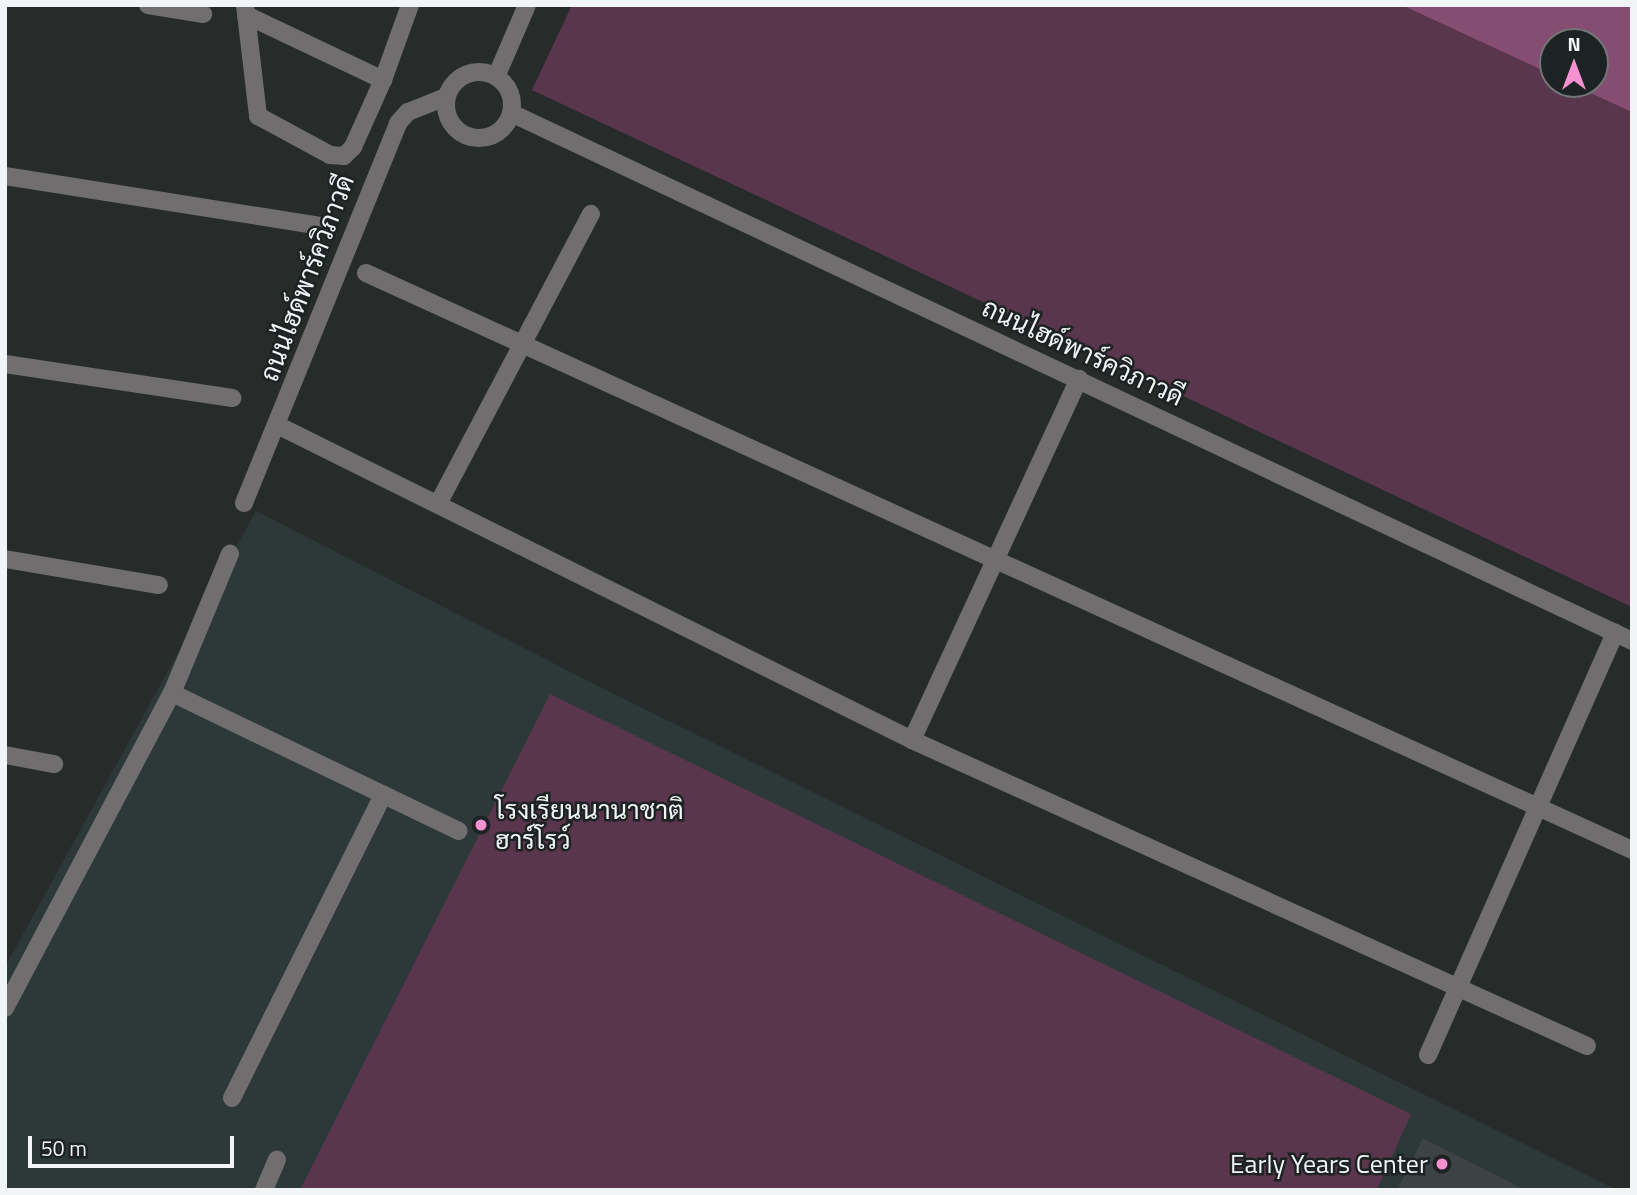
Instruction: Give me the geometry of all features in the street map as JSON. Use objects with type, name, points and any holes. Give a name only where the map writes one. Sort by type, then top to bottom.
[{"type":"street","points":[[148,5],[203,14]]},
{"type":"street","points":[[245,10],[258,116],[330,155],[344,156],[354,147],[383,80],[410,5]]},
{"type":"street","points":[[446,97],[447,118],[471,138],[500,130],[511,113],[509,92],[496,77],[527,5]]},
{"type":"street","points":[[245,10],[383,80]]},
{"type":"street","name":"ถนนไฮด์พาร์ควิภาวดี","points":[[244,503],[278,425],[398,123],[408,112],[446,97],[457,79],[466,74],[476,72],[496,77]]},
{"type":"street","name":"ถนนไฮด์พาร์ควิภาวดี","points":[[511,113],[1632,641]]},
{"type":"street","points":[[5,176],[320,226]]},
{"type":"street","points":[[438,505],[591,214]]},
{"type":"street","points":[[366,273],[1632,850]]},
{"type":"street","points":[[5,364],[232,398]]},
{"type":"street","points":[[912,740],[1079,379]]},
{"type":"street","points":[[278,425],[912,740],[1587,1046]]},
{"type":"street","points":[[5,1008],[172,693],[230,554]]},
{"type":"street","points":[[5,559],[159,585]]},
{"type":"street","points":[[1428,1055],[1615,633]]},
{"type":"street","points":[[172,693],[458,831]]},
{"type":"street","points":[[5,755],[54,764]]},
{"type":"street","points":[[232,1098],[383,795]]},
{"type":"street","points":[[264,1190],[278,1160]]},
{"type":"shaded area","points":[[572,5],[1405,5],[1539,67],[1539,98],[1604,98],[1632,111],[1632,607],[532,90]]},
{"type":"shaded area","points":[[1402,5],[1632,5],[1632,112],[1602,98],[1609,98],[1609,28],[1539,28],[1539,69]]},
{"type":"shaded area","name":"โรงเรียนนานาชาติ ฮาร์โรว์","points":[[256,511],[592,683],[1617,1190],[5,1190],[5,967]]},
{"type":"shaded area","points":[[550,694],[1411,1114],[1377,1190],[300,1190]]},
{"type":"building","name":"Early Years Center","points":[[1423,1138],[1525,1190],[1397,1190]]},
{"type":"place","name":"โรงเรียนนานาชาติ ฮาร์โรว์","points":[[481,825]]},
{"type":"place","name":"Early Years Center","points":[[1442,1164]]}]
